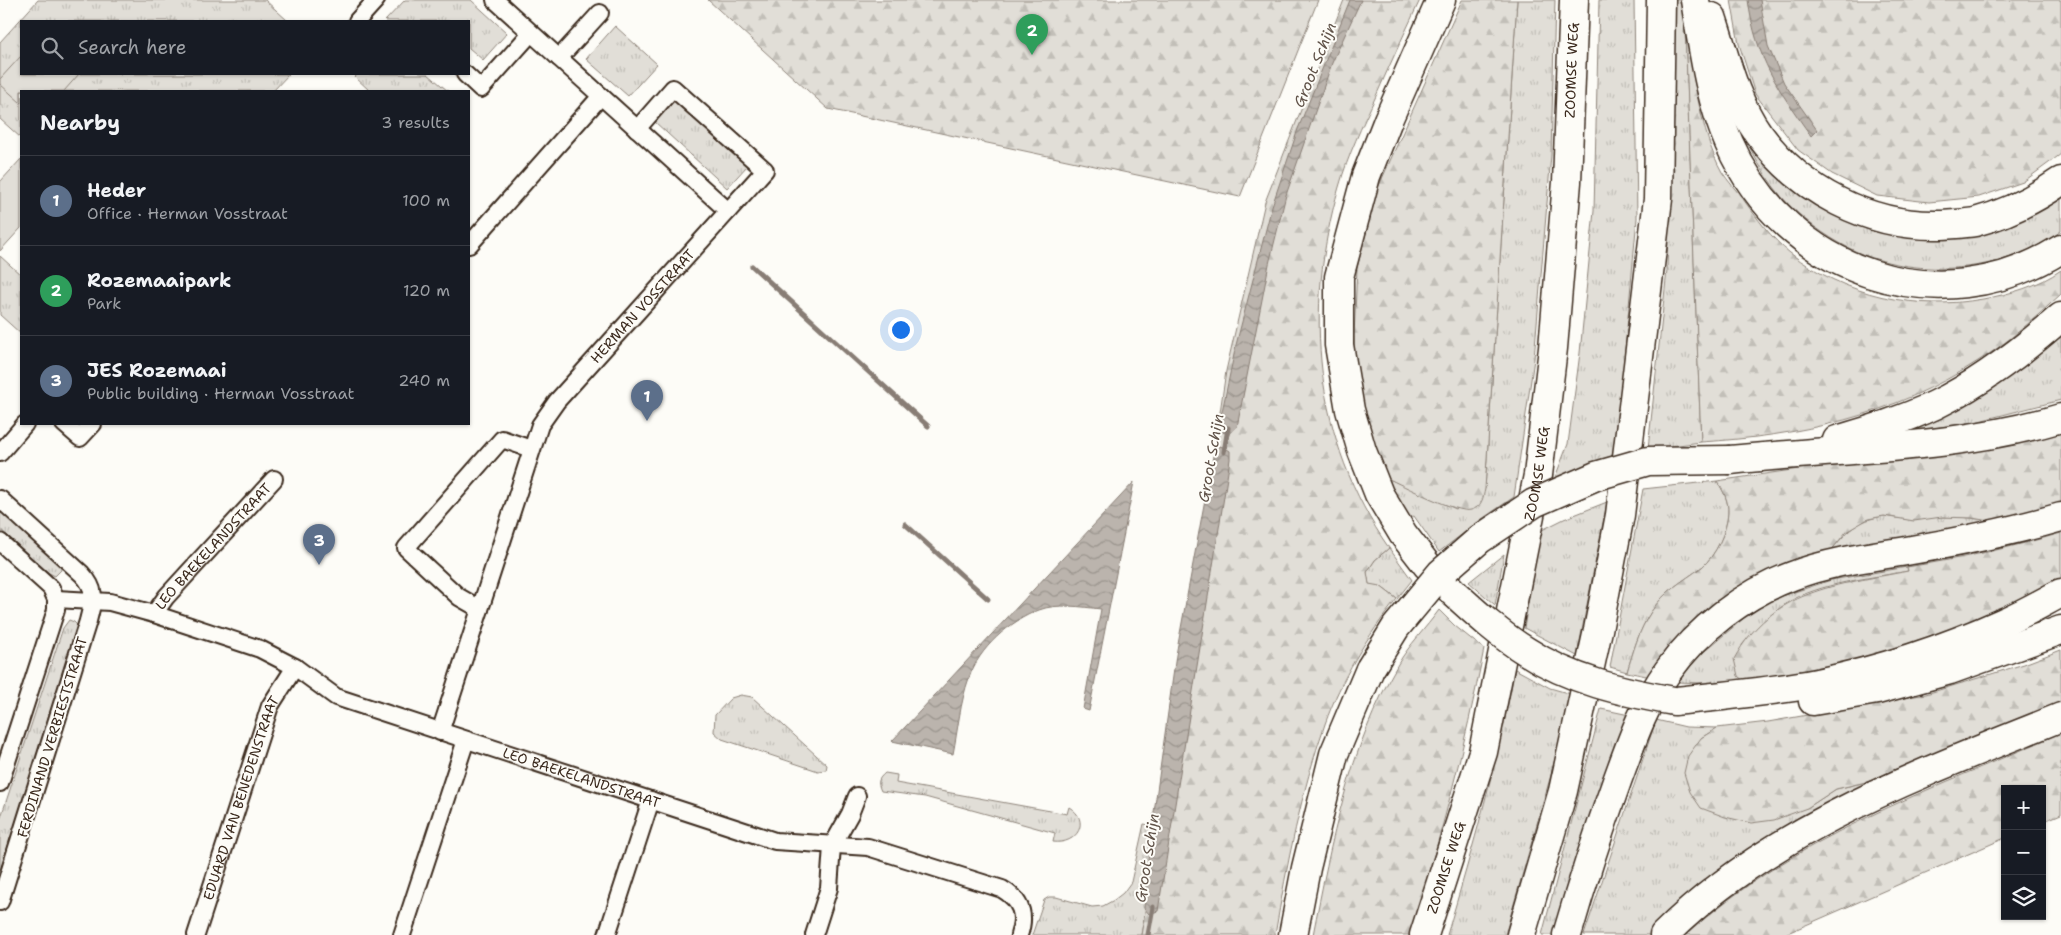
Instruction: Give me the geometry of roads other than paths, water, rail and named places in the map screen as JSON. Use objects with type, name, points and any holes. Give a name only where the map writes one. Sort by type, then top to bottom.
[{"type":"highway","points":[[1441,0],[1388,120],[1366,176],[1339,277],[1339,345],[1350,410],[1362,451],[1380,494],[1403,534],[1454,594],[1494,629],[1527,652],[1567,672],[1607,687],[1674,702],[1817,700],[1877,690],[1950,670],[2061,630]]},
{"type":"highway","name":"ZOOMSE WEG","points":[[1424,935],[1483,752],[1538,475],[1553,348],[1567,182],[1574,0]]},
{"type":"highway","points":[[1521,935],[1563,791],[1598,630],[1620,515],[1658,199],[1661,0]]},
{"type":"highway","points":[[1695,0],[1708,74],[1720,120],[1737,160],[1765,202],[1795,232],[1826,255],[1876,276],[1904,282],[1957,284],[1985,281],[2007,275],[2061,249]]},
{"type":"highway","points":[[1708,0],[1736,92],[1757,132],[1792,171],[1814,188],[1841,204],[1888,220],[1931,225],[1959,224],[1974,222],[2010,210],[2061,181]]},
{"type":"highway","points":[[1800,452],[1886,424],[1935,405],[2000,366],[2032,343],[2061,317]]},
{"type":"highway","points":[[1293,935],[1306,868],[1334,754],[1370,669],[1396,627],[1441,573],[1480,539],[1534,503],[1596,476],[1648,461],[1730,460],[1800,452],[1937,442],[1996,434],[2061,418]]},
{"type":"highway","points":[[1567,935],[1600,827],[1645,710],[1668,671],[1710,625],[1752,595],[1792,576],[1848,561],[1970,540],[2061,517]]},
{"type":"highway","points":[[1755,700],[1929,652],[2005,622],[2061,593]]},
{"type":"highway","points":[[1664,935],[1712,893],[1764,856],[1809,828],[1906,782],[2061,716]]},
{"type":"street","points":[[358,20],[376,0]]},
{"type":"street","points":[[495,0],[728,211]]},
{"type":"street","points":[[559,58],[600,12]]},
{"type":"street","points":[[466,75],[482,89],[531,32]]},
{"type":"street","name":"HERMAN VOSSTRAAT","points":[[440,732],[540,425],[557,401],[765,170],[673,88],[637,129]]},
{"type":"street","points":[[470,244],[601,96]]},
{"type":"street","points":[[0,453],[24,425]]},
{"type":"street","points":[[65,425],[80,438],[92,425]]},
{"type":"street","points":[[480,609],[459,596],[406,548],[502,439],[531,450]]},
{"type":"street","name":"LEO BAEKELANDSTRAAT","points":[[154,614],[166,597],[274,479]]},
{"type":"street","points":[[0,499],[89,582],[94,592],[93,600],[56,599]]},
{"type":"street","points":[[0,542],[51,588],[56,599],[56,610],[0,783]]},
{"type":"street","name":"LEO BAEKELANDSTRAAT","points":[[93,600],[110,602],[154,614],[260,649],[295,667],[336,697],[775,841],[868,847],[1002,889],[1012,895],[1019,904],[1023,916],[1020,935]]},
{"type":"street","name":"FERDINAND VERBIESTSTRAAT","points":[[0,902],[93,600]]},
{"type":"street","name":"EDUARD VAN BENEDENSTRAAT","points":[[196,935],[270,706],[295,667]]},
{"type":"street","points":[[402,935],[466,740]]},
{"type":"street","points":[[814,935],[829,888],[832,846],[850,814],[856,796]]},
{"type":"street","points":[[607,935],[651,800]]},
{"type":"water","points":[[1350,0],[1361,0],[1332,63],[1286,195],[1269,264],[1237,427],[1230,434],[1222,432],[1219,426],[1236,345],[1272,206],[1298,129]]},
{"type":"water","points":[[1748,0],[1760,0],[1768,46],[1784,83],[1817,130],[1811,136],[1770,73],[1757,40]]},
{"type":"water","points":[[1217,446],[1224,447],[1230,451],[1230,459],[1158,911],[1149,914],[1144,908],[1149,848],[1176,655],[1214,451]]},
{"type":"water","points":[[1134,482],[1089,711],[1083,709],[1101,609],[1070,606],[1046,608],[1028,615],[1007,628],[980,656],[966,687],[953,754],[892,741]]},
{"type":"waterway","points":[[752,266],[928,426]]},
{"type":"waterway","name":"Groot Schijn","points":[[1224,452],[1228,428]]},
{"type":"waterway","points":[[905,524],[988,599]]},
{"type":"waterway","name":"Groot Schijn","points":[[1148,935],[1153,907]]},
{"type":"place","name":"Rozemaaipark","points":[[1032,55]]},
{"type":"place","name":"Heder","points":[[647,421]]},
{"type":"place","name":"JES Rozemaai","points":[[319,565]]}]
